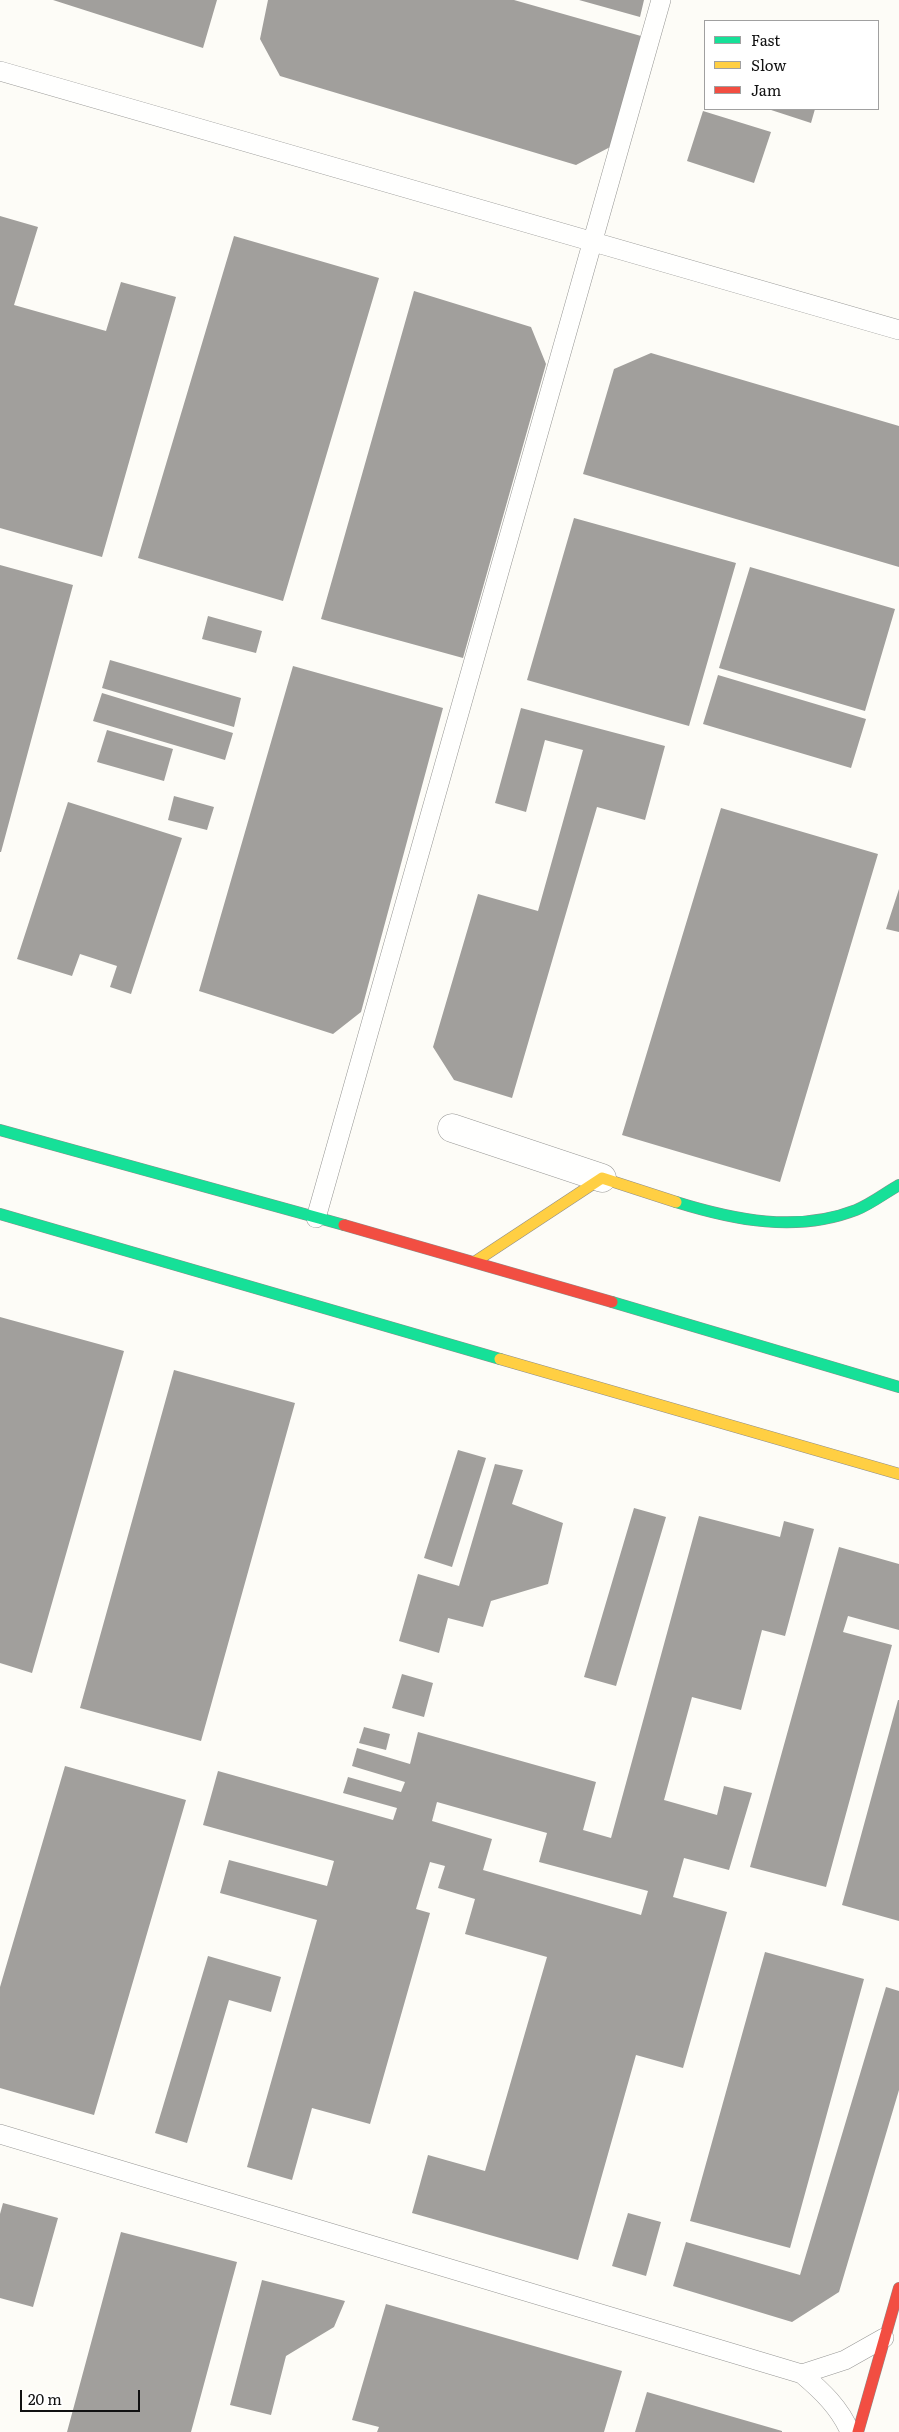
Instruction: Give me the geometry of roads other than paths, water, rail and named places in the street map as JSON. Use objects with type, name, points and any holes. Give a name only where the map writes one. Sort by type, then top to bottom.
[{"type":"main road","points":[[0,1130],[476,1261],[899,1387]]},
{"type":"main road","points":[[476,1261],[602,1178],[736,1218],[766,1223],[797,1223],[827,1218],[856,1209],[899,1185]]},
{"type":"main road","points":[[0,1214],[899,1474]]},
{"type":"main road","points":[[858,2432],[899,2288]]},
{"type":"street","points":[[452,1128],[602,1178]]},
{"type":"lane","points":[[316,1218],[661,0]]},
{"type":"lane","points":[[0,71],[899,330]]},
{"type":"lane","points":[[0,2134],[802,2374],[834,2404],[850,2432]]},
{"type":"lane","points":[[802,2374],[845,2360],[884,2338]]}]
